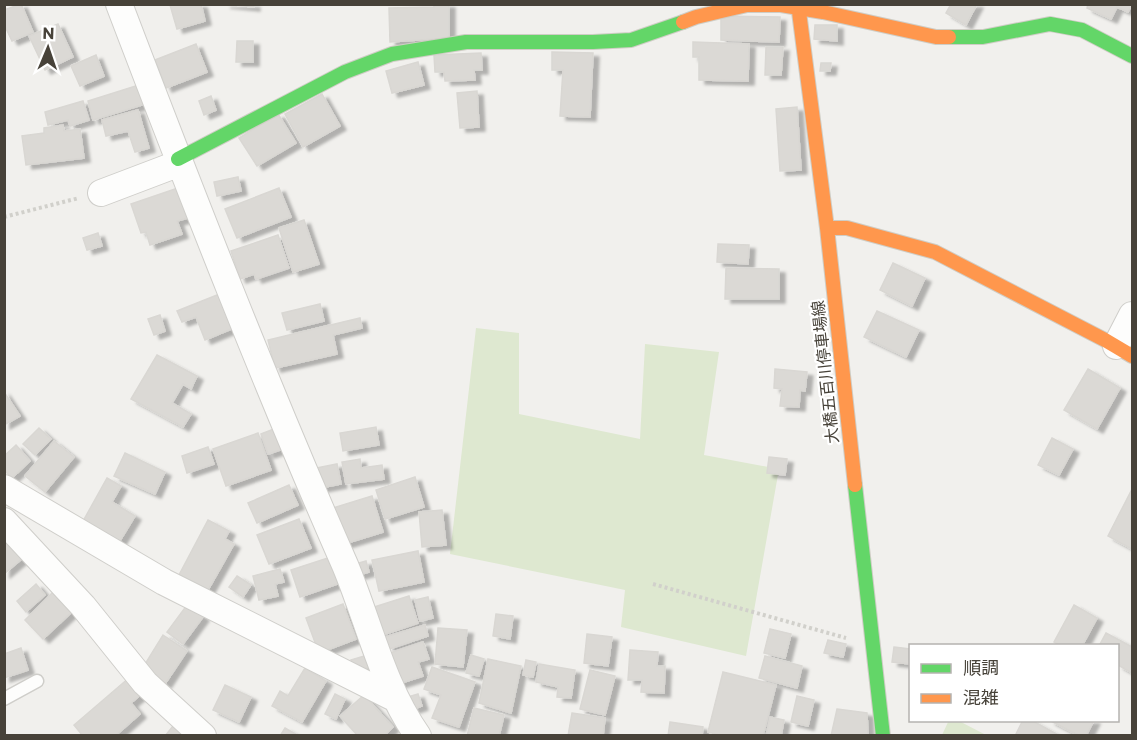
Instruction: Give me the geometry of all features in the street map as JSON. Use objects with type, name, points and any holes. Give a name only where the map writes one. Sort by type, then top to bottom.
[{"type":"street","points":[[119,4],[179,161],[302,467],[356,592],[394,698],[418,735]]},
{"type":"street","points":[[101,194],[179,161],[345,72],[392,54],[466,42],[631,40],[658,32],[696,16],[747,5],[781,5],[798,6],[936,37],[983,36],[1050,24],[1082,30],[1132,56]]},
{"type":"street","name":"大橋五百川停車場線","points":[[798,6],[826,228],[883,735]]},
{"type":"street","points":[[826,228],[847,228],[935,252],[1124,351],[1132,315]]},
{"type":"street","points":[[4,488],[164,582],[394,698]]},
{"type":"street","points":[[4,521],[83,606],[145,683],[203,735]]},
{"type":"lane","points":[[4,699],[37,681]]},
{"type":"path","points":[[4,217],[101,194]]},
{"type":"path","points":[[653,584],[872,645]]},
{"type":"green space","points":[[476,328],[519,333],[519,414],[640,439],[645,344],[719,352],[704,455],[779,469],[746,656],[621,627],[625,590],[450,554]]},
{"type":"green space","points":[[948,722],[961,722],[986,735],[942,735]]},
{"type":"building","points":[[21,4],[33,32],[12,41],[4,24],[4,10]]},
{"type":"building","points":[[201,4],[205,21],[177,29],[170,5]]},
{"type":"building","points":[[224,4],[254,4],[254,7]]},
{"type":"building","points":[[434,4],[449,4],[449,38],[390,42],[389,8],[434,7]]},
{"type":"building","points":[[951,4],[977,4],[966,25],[946,13]]},
{"type":"building","points":[[1088,4],[1132,4],[1128,12],[1117,7],[1111,19],[1087,8]]},
{"type":"building","points":[[721,16],[780,17],[779,42],[721,40]]},
{"type":"building","points":[[58,24],[73,57],[45,70],[29,36]]},
{"type":"building","points":[[815,25],[837,25],[837,41],[814,39]]},
{"type":"building","points":[[237,41],[253,41],[253,62],[236,62]]},
{"type":"building","points":[[693,42],[749,44],[748,81],[699,80],[699,57],[693,57]]},
{"type":"building","points":[[196,44],[207,72],[166,88],[155,60]]},
{"type":"building","points":[[766,47],[783,47],[781,75],[765,75]]},
{"type":"building","points":[[552,52],[593,53],[590,117],[560,116],[563,70],[552,70]]},
{"type":"building","points":[[481,53],[482,70],[474,70],[475,80],[445,81],[444,72],[435,72],[434,55]]},
{"type":"building","points":[[96,55],[104,76],[80,86],[71,66]]},
{"type":"building","points":[[418,62],[424,85],[392,93],[386,71]]},
{"type":"building","points":[[821,63],[831,63],[830,71],[820,71]]},
{"type":"building","points":[[139,85],[145,104],[93,120],[88,101]]},
{"type":"building","points":[[477,91],[479,127],[460,128],[457,93]]},
{"type":"building","points":[[322,94],[340,126],[303,147],[285,114]]},
{"type":"building","points":[[211,96],[216,110],[204,115],[199,101]]},
{"type":"building","points":[[83,101],[89,120],[70,126],[68,120],[48,125],[45,112]]},
{"type":"building","points":[[797,107],[801,170],[780,171],[776,109]]},
{"type":"building","points":[[138,110],[149,148],[135,152],[128,131],[106,136],[102,120]]},
{"type":"building","points":[[278,114],[296,143],[257,166],[239,138]]},
{"type":"building","points":[[63,125],[64,131],[80,129],[84,158],[26,165],[22,136],[44,133],[44,128]]},
{"type":"building","points":[[238,177],[241,191],[217,196],[214,182]]},
{"type":"building","points":[[178,188],[188,218],[177,221],[182,234],[150,245],[146,232],[141,233],[131,204]]},
{"type":"building","points":[[279,188],[291,217],[237,238],[225,209]]},
{"type":"building","points":[[304,220],[319,264],[293,272],[279,228]]},
{"type":"building","points":[[98,233],[102,246],[87,250],[83,238]]},
{"type":"building","points":[[278,235],[289,268],[256,279],[254,274],[240,279],[231,251]]},
{"type":"building","points":[[718,244],[749,245],[748,264],[717,262]]},
{"type":"building","points":[[893,263],[925,278],[912,306],[880,290]]},
{"type":"building","points":[[726,268],[779,269],[779,299],[725,299]]},
{"type":"building","points":[[222,293],[236,327],[205,340],[196,317],[182,322],[177,311]]},
{"type":"building","points":[[320,304],[324,321],[287,330],[282,313]]},
{"type":"building","points":[[877,311],[919,330],[906,357],[864,337]]},
{"type":"building","points":[[160,315],[165,331],[154,335],[148,319]]},
{"type":"building","points":[[360,318],[362,328],[333,335],[337,354],[275,368],[268,340]]},
{"type":"building","points":[[157,355],[197,376],[191,389],[183,384],[172,403],[191,414],[183,427],[131,399]]},
{"type":"building","points":[[775,369],[807,372],[805,391],[800,390],[799,407],[780,406],[782,389],[774,388]]},
{"type":"building","points":[[1088,369],[1120,388],[1097,429],[1064,410]]},
{"type":"building","points":[[4,392],[20,416],[4,425]]},
{"type":"building","points":[[279,427],[286,448],[268,454],[261,434]]},
{"type":"building","points":[[376,427],[379,445],[343,451],[340,433]]},
{"type":"building","points":[[39,428],[51,439],[35,455],[23,444]]},
{"type":"building","points":[[258,433],[271,470],[226,486],[213,449]]},
{"type":"building","points":[[1052,438],[1073,449],[1059,475],[1038,465]]},
{"type":"building","points":[[54,441],[74,457],[45,492],[25,476]]},
{"type":"building","points":[[16,445],[30,461],[12,478],[4,470],[4,456]]},
{"type":"building","points":[[208,447],[214,464],[187,473],[182,456]]},
{"type":"building","points":[[125,453],[165,472],[155,494],[114,476]]},
{"type":"building","points":[[769,457],[787,459],[785,475],[767,473]]},
{"type":"building","points":[[360,459],[361,468],[382,465],[384,479],[346,484],[342,462]]},
{"type":"building","points":[[337,464],[341,484],[320,488],[316,468]]},
{"type":"building","points":[[415,477],[424,507],[385,519],[376,490]]},
{"type":"building","points":[[107,478],[121,486],[112,502],[135,516],[118,544],[82,523]]},
{"type":"building","points":[[289,485],[298,505],[257,523],[248,503]]},
{"type":"building","points":[[1132,489],[1132,549],[1108,536]]},
{"type":"building","points":[[372,496],[383,532],[344,544],[333,508]]},
{"type":"building","points":[[442,510],[446,545],[422,547],[419,512]]},
{"type":"building","points":[[299,519],[311,548],[269,564],[257,535]]},
{"type":"building","points":[[208,520],[229,531],[225,539],[234,544],[208,590],[179,575]]},
{"type":"building","points":[[4,538],[23,558],[4,574]]},
{"type":"building","points":[[418,551],[424,582],[379,591],[372,560]]},
{"type":"building","points":[[331,557],[340,583],[300,597],[291,570]]},
{"type":"building","points":[[366,561],[369,572],[355,576],[352,565]]},
{"type":"building","points":[[280,569],[284,582],[275,584],[278,596],[259,600],[253,576]]},
{"type":"building","points":[[237,576],[251,585],[243,597],[229,587]]},
{"type":"building","points":[[36,584],[45,595],[26,612],[17,601]]},
{"type":"building","points":[[54,591],[73,611],[43,639],[25,620]]},
{"type":"building","points":[[409,596],[418,623],[380,636],[371,608]]},
{"type":"building","points":[[428,597],[433,618],[420,621],[415,600]]},
{"type":"building","points":[[343,604],[356,639],[319,653],[306,618]]},
{"type":"building","points":[[187,605],[203,617],[183,644],[167,632]]},
{"type":"building","points":[[1074,605],[1097,618],[1083,644],[1054,642]]},
{"type":"building","points":[[496,614],[513,616],[510,639],[493,636]]},
{"type":"building","points":[[425,625],[428,636],[389,649],[385,637]]},
{"type":"building","points":[[438,628],[467,630],[463,667],[435,664]]},
{"type":"building","points":[[770,629],[791,634],[785,658],[764,653]]},
{"type":"building","points":[[1106,633],[1132,647],[1132,673],[1119,666],[1119,644],[1100,644]]},
{"type":"building","points":[[587,634],[612,637],[608,666],[584,663]]},
{"type":"building","points":[[163,635],[187,651],[165,684],[142,669]]},
{"type":"building","points":[[828,640],[846,644],[843,657],[824,653]]},
{"type":"building","points":[[423,642],[429,659],[418,662],[423,676],[398,684],[387,654]]},
{"type":"building","points":[[894,647],[909,649],[909,664],[892,662]]},
{"type":"building","points":[[21,648],[28,670],[4,678],[4,654]]},
{"type":"building","points":[[630,650],[658,652],[657,666],[665,666],[664,693],[641,692],[642,680],[628,680]]},
{"type":"building","points":[[371,654],[375,665],[355,672],[351,660]]},
{"type":"building","points":[[471,655],[484,659],[479,676],[466,673]]},
{"type":"building","points":[[765,656],[802,666],[797,688],[759,678]]},
{"type":"building","points":[[488,659],[521,666],[511,713],[479,703]]},
{"type":"building","points":[[526,660],[536,662],[533,677],[523,675]]},
{"type":"building","points":[[539,664],[575,670],[571,698],[557,697],[558,687],[536,682]]},
{"type":"building","points":[[432,667],[475,682],[459,727],[432,718],[441,695],[424,689]]},
{"type":"building","points":[[305,668],[326,681],[302,722],[272,706],[280,691],[288,696]]},
{"type":"building","points":[[590,670],[615,676],[605,715],[580,709]]},
{"type":"building","points":[[723,672],[776,685],[763,736],[723,736],[708,732]]},
{"type":"building","points":[[130,677],[143,693],[131,703],[140,714],[115,736],[83,736],[74,725]]},
{"type":"building","points":[[225,685],[251,697],[239,722],[213,710]]},
{"type":"building","points":[[335,694],[345,699],[336,719],[325,714]]},
{"type":"building","points":[[418,694],[422,706],[413,709],[408,697]]},
{"type":"building","points":[[364,695],[393,727],[384,736],[358,736],[340,716]]},
{"type":"building","points":[[797,696],[814,700],[808,726],[791,722]]},
{"type":"building","points":[[474,708],[504,715],[499,736],[467,736]]},
{"type":"building","points":[[837,709],[867,713],[868,736],[831,736]]},
{"type":"building","points":[[572,713],[605,718],[603,736],[568,736]]},
{"type":"building","points":[[770,717],[784,720],[781,736],[766,736]]},
{"type":"building","points":[[670,722],[703,727],[702,736],[668,736]]},
{"type":"building","points":[[1022,722],[1035,722],[1060,736],[1015,736]]},
{"type":"building","points":[[1053,722],[1093,722],[1086,736],[1080,736]]},
{"type":"building","points":[[173,726],[186,736],[165,736]]},
{"type":"building","points":[[285,728],[297,735],[280,736]]},
{"type":"traffic: fast","points":[[178,159],[345,72],[392,54],[466,42],[631,40],[683,22]]},
{"type":"traffic: fast","points":[[949,37],[983,37],[1050,24],[1082,30],[1132,56]]},
{"type":"traffic: fast","points":[[855,485],[883,736]]},
{"type":"traffic: slow","points":[[798,4],[827,228],[855,485]]},
{"type":"traffic: slow","points":[[683,22],[747,5],[781,5],[936,37],[949,37]]},
{"type":"traffic: slow","points":[[827,228],[847,228],[935,252],[1132,356]]}]
